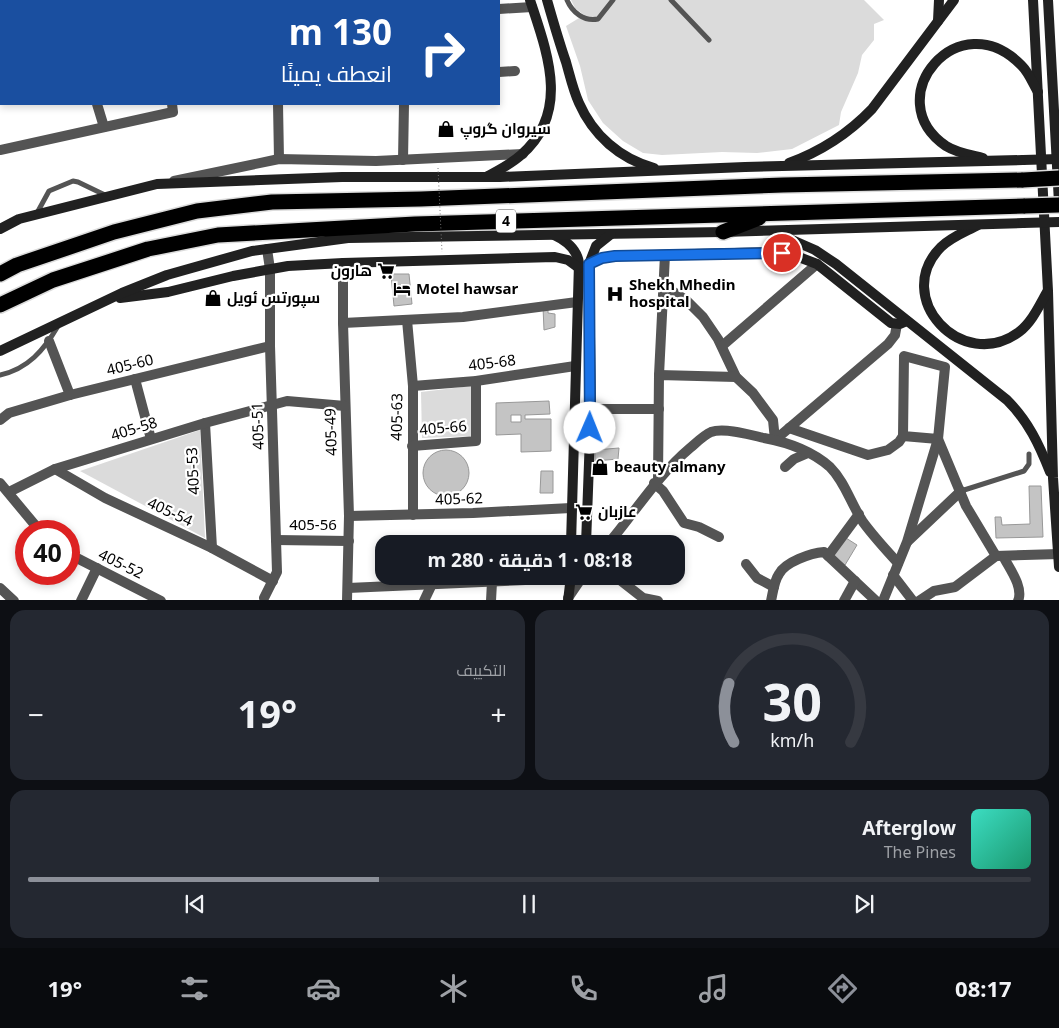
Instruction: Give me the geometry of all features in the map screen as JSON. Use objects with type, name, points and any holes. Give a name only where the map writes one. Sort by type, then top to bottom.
[{"type":"highway","name":"4","points":[[0,274],[17,265],[114,232],[198,211],[272,202],[421,199],[784,185],[1059,178]]},
{"type":"highway","name":"4","points":[[0,305],[53,280],[148,249],[218,236],[415,224],[1059,204]]},
{"type":"highway","points":[[723,232],[768,214]]},
{"type":"highway","points":[[322,229],[348,238]]},
{"type":"main road","points":[[547,0],[578,102],[592,126],[611,147],[627,158],[644,166],[662,171]]},
{"type":"main road","points":[[938,22],[939,0]]},
{"type":"main road","points":[[781,166],[824,148],[858,124],[872,109],[954,0]]},
{"type":"main road","points":[[1033,0],[1048,291],[1053,478],[1059,567]]},
{"type":"main road","points":[[1048,0],[1056,83],[1059,204]]},
{"type":"main road","points":[[487,177],[523,154],[539,132],[546,119],[550,105],[551,75],[531,3]]},
{"type":"main road","points":[[1004,161],[983,158],[947,147],[933,134],[924,119],[920,102],[922,84],[929,69],[940,56],[956,46],[975,43],[994,46],[1009,54],[1024,68],[1039,94]]},
{"type":"main road","points":[[0,229],[19,219],[156,184],[333,177],[487,177],[781,166],[1059,159]]},
{"type":"main road","points":[[0,351],[60,321],[167,275],[252,252],[348,238],[771,231],[1059,222]]},
{"type":"main road","points":[[982,223],[952,238],[941,246],[933,256],[928,268],[925,280],[925,293],[934,318],[943,328],[966,342],[980,344],[1002,341],[1018,333],[1031,321],[1048,291]]},
{"type":"main road","points":[[771,231],[804,244],[826,256],[902,323],[1014,407],[1027,423],[1037,440],[1053,478]]},
{"type":"main road","points":[[586,535],[591,409],[589,264],[596,246],[611,234]]},
{"type":"main road","points":[[554,235],[574,249],[578,258],[579,268],[571,535]]},
{"type":"main road","points":[[589,264],[608,257],[772,252],[791,254],[817,264],[888,321],[902,323]]},
{"type":"main road","points":[[104,301],[168,292],[233,276],[307,264],[555,257],[568,260],[579,268]]},
{"type":"main road","points":[[568,599],[570,585]]},
{"type":"street","points":[[500,9],[531,3]]},
{"type":"street","points":[[500,72],[515,71]]},
{"type":"street","points":[[97,105],[104,127]]},
{"type":"street","points":[[0,150],[173,112],[172,105]]},
{"type":"street","points":[[278,105],[279,159]]},
{"type":"street","points":[[403,160],[404,105]]},
{"type":"street","points":[[156,184],[279,159],[376,161],[523,154]]},
{"type":"street","points":[[332,160],[333,177]]},
{"type":"street","name":"405-51","points":[[264,598],[278,572],[270,346],[270,269],[267,249]]},
{"type":"street","points":[[664,255],[656,481],[684,523],[700,527],[719,537]]},
{"type":"street","name":"405-49","points":[[343,263],[349,516],[347,600]]},
{"type":"street","points":[[722,346],[817,264]]},
{"type":"street","points":[[663,285],[687,302],[703,317],[722,346],[736,377],[753,393],[773,420],[775,440]]},
{"type":"street","points":[[343,324],[463,317],[577,302]]},
{"type":"street","name":"405-63","points":[[407,320],[413,386],[413,515]]},
{"type":"street","points":[[775,440],[888,344],[902,323]]},
{"type":"street","points":[[49,341],[70,395]]},
{"type":"street","name":"405-60","points":[[0,420],[9,413],[70,395],[270,346]]},
{"type":"street","points":[[789,428],[868,455],[888,450],[899,442],[903,436],[904,356],[945,367],[938,439],[907,542],[883,600]]},
{"type":"street","name":"405-68","points":[[413,386],[476,381],[575,366]]},
{"type":"street","points":[[659,375],[736,377]]},
{"type":"street","points":[[135,379],[152,439]]},
{"type":"street","name":"405-66","points":[[412,446],[476,441],[476,381]]},
{"type":"street","name":"405-58","points":[[9,492],[55,468],[205,423],[287,401],[346,406]]},
{"type":"street","points":[[591,409],[659,409]]},
{"type":"street","name":"405-53","points":[[205,423],[212,548]]},
{"type":"street","points":[[615,535],[656,481],[674,461],[712,432],[725,431],[775,440],[794,446],[829,466],[840,480],[859,514],[882,546],[898,563]]},
{"type":"street","points":[[903,436],[938,439]]},
{"type":"street","points":[[938,439],[966,506],[1019,587],[1020,594],[1018,600]]},
{"type":"street","points":[[785,467],[794,459],[808,453]]},
{"type":"street","name":"405-54","points":[[55,468],[105,498],[212,548],[273,581]]},
{"type":"street","points":[[0,482],[31,520]]},
{"type":"street","points":[[907,542],[961,491]]},
{"type":"street","name":"405-62","points":[[349,516],[473,514],[571,508]]},
{"type":"street","points":[[828,556],[859,514]]},
{"type":"street","name":"405-56","points":[[276,540],[349,541]]},
{"type":"street","points":[[771,600],[777,576],[781,570],[810,553],[824,552],[876,600]]},
{"type":"street","points":[[919,600],[934,591],[955,587],[999,556],[1058,554]]},
{"type":"street","name":"405-52","points":[[80,560],[160,600]]},
{"type":"street","points":[[746,564],[757,578],[774,587]]},
{"type":"street","points":[[81,600],[97,568]]},
{"type":"street","points":[[893,575],[908,598]]},
{"type":"street","points":[[844,600],[855,581]]},
{"type":"street","points":[[348,588],[411,585]]},
{"type":"street","points":[[424,600],[432,585]]},
{"type":"street","points":[[491,600],[492,585]]},
{"type":"street","points":[[568,599],[577,585]]},
{"type":"street","points":[[626,585],[642,599],[658,600]]},
{"type":"street","points":[[0,588],[14,600]]},
{"type":"lane","points":[[567,0],[576,13],[590,21],[598,19],[613,0]]},
{"type":"lane","points":[[672,0],[709,40]]},
{"type":"lane","points":[[36,215],[49,191],[73,181],[108,197]]},
{"type":"lane","points":[[0,376],[33,361],[49,341],[60,321]]},
{"type":"lane","points":[[961,491],[1024,471],[1029,464],[1029,454]]},
{"type":"path","points":[[438,168],[442,252]]},
{"type":"shaded area","points":[[571,0],[864,0],[884,20],[874,24],[874,40],[862,55],[858,73],[841,112],[839,125],[792,149],[757,153],[722,152],[662,155],[643,153],[623,141],[603,123],[588,100],[580,66],[566,26],[584,15],[575,8]]},
{"type":"shaded area","points":[[471,386],[473,436],[422,438],[421,392]]},
{"type":"shaded area","points":[[200,430],[205,538],[80,471]]},
{"type":"building","name":"Motel hawsar","points":[[391,274],[409,274],[412,304],[394,306]]},
{"type":"building","points":[[543,307],[548,307],[548,313],[555,314],[555,327],[544,330]]},
{"type":"building","points":[[549,401],[550,414],[525,415],[525,419],[551,419],[551,451],[521,452],[521,434],[496,435],[496,403]],"holes":[[[511,415],[521,415],[521,422],[511,422]]]},
{"type":"building","points":[[619,448],[618,459],[595,461],[595,450]]},
{"type":"building","points":[[441,450],[451,450],[465,460],[469,473],[465,486],[459,492],[451,496],[441,496],[427,486],[423,478],[423,468],[433,454]]},
{"type":"building","name":"beauty almany","points":[[595,462],[605,462],[605,472],[594,472]]},
{"type":"building","points":[[541,471],[553,471],[553,493],[540,493]]},
{"type":"building","points":[[1029,486],[1041,486],[1043,537],[996,538],[995,517],[1001,517],[1002,525],[1030,524]]},
{"type":"building","points":[[846,538],[857,545],[845,565],[833,556]]},
{"type":"place","name":"سیروان گروپ","points":[[446,129]]},
{"type":"place","name":"هارون","points":[[386,271]]},
{"type":"place","name":"Motel hawsar","points":[[402,289]]},
{"type":"place","name":"Shekh Mhedin hospital","points":[[615,294]]},
{"type":"place","name":"سپورتس ئويل","points":[[213,298]]},
{"type":"place","name":"beauty almany","points":[[600,467]]},
{"type":"place","name":"عازبان","points":[[584,512]]},
{"type":"route","points":[[590,428],[589,264],[602,258],[615,256],[782,253]]}]
